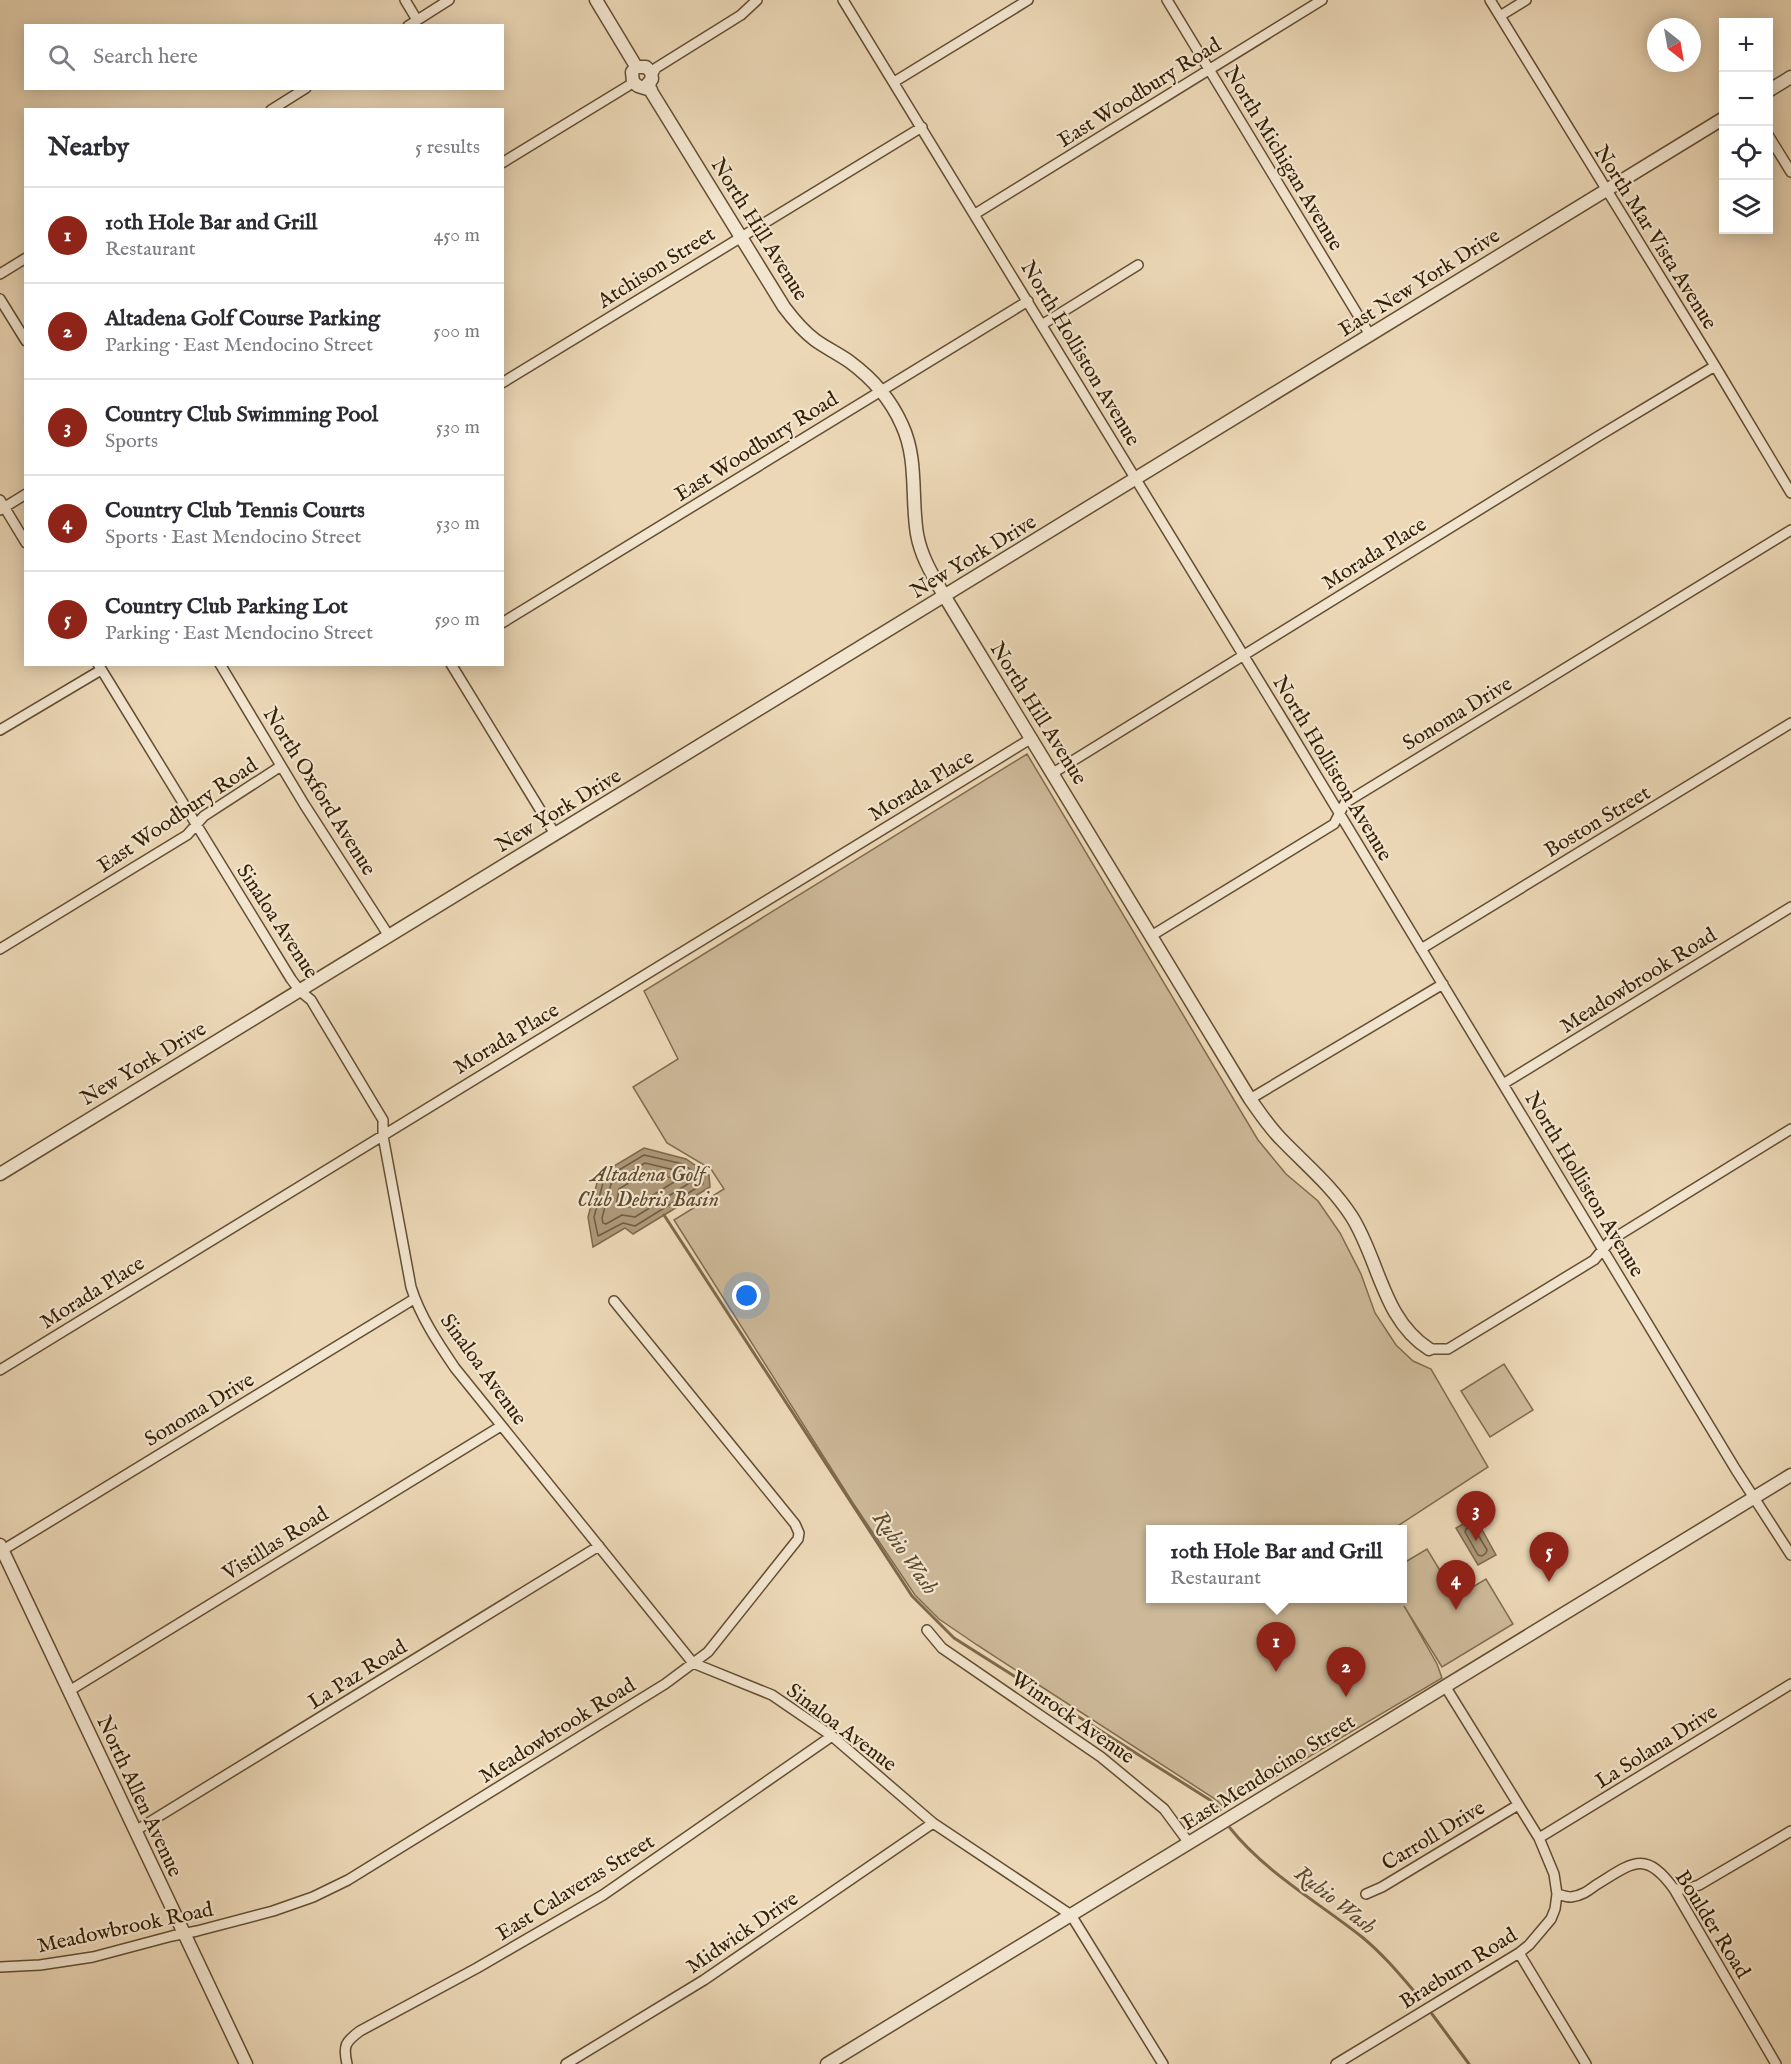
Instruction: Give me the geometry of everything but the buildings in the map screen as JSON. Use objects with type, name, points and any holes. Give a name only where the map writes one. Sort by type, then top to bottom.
[{"type":"street","points":[[405,0],[417,20]]},
{"type":"street","points":[[411,24],[449,0]]},
{"type":"street","name":"North Hill Avenue","points":[[596,0],[784,307],[799,326],[815,340],[850,362],[881,390],[893,408],[907,438],[914,472],[917,534],[922,551],[945,597],[1250,1099],[1279,1138],[1315,1171],[1342,1202],[1363,1237],[1381,1285],[1395,1313],[1408,1332],[1429,1349]]},
{"type":"street","points":[[504,162],[741,15],[758,0]]},
{"type":"street","name":"North Holliston Avenue","points":[[843,0],[1043,324],[1754,1498],[1791,1555]]},
{"type":"street","points":[[894,82],[1028,0]]},
{"type":"street","name":"North Michigan Avenue","points":[[1167,0],[1370,335]]},
{"type":"street","name":"East Woodbury Road","points":[[975,214],[1322,0]]},
{"type":"street","name":"North Mar Vista Avenue","points":[[1490,0],[1791,493]]},
{"type":"street","points":[[1500,16],[1526,0]]},
{"type":"street","points":[[1773,88],[1791,77]]},
{"type":"street","points":[[275,108],[303,90]]},
{"type":"street","name":"East New York Drive","points":[[1136,479],[1719,121]]},
{"type":"street","name":"Atchison Street","points":[[504,382],[922,127]]},
{"type":"street","points":[[1773,143],[1791,172]]},
{"type":"street","points":[[0,274],[24,259]]},
{"type":"street","points":[[1043,324],[1138,265]]},
{"type":"street","points":[[0,299],[24,338]]},
{"type":"street","name":"East Woodbury Road","points":[[504,622],[1028,301]]},
{"type":"street","name":"Morada Place","points":[[1053,773],[1715,366]]},
{"type":"street","name":"New York Drive","points":[[0,1174],[1136,479]]},
{"type":"street","points":[[24,495],[1,506],[24,540]]},
{"type":"street","name":"Sonoma Drive","points":[[1151,936],[1334,824],[1346,802],[1791,530]]},
{"type":"street","name":"North Oxford Avenue","points":[[221,666],[281,766],[389,936]]},
{"type":"street","points":[[453,666],[555,834]]},
{"type":"street","points":[[0,730],[100,667]]},
{"type":"street","name":"Sinaloa Avenue","points":[[100,667],[300,991],[311,1000],[316,1008],[382,1120],[408,1276],[414,1299],[455,1368],[693,1663],[772,1695],[832,1736],[933,1823],[1071,1915]]},
{"type":"street","name":"Boston Street","points":[[1421,949],[1791,723]]},
{"type":"street","name":"Morada Place","points":[[0,1370],[1032,738]]},
{"type":"street","name":"East Woodbury Road","points":[[0,949],[187,835],[204,816],[281,766]]},
{"type":"street","name":"Meadowbrook Road","points":[[1503,1084],[1791,907]]},
{"type":"street","points":[[1250,1099],[1443,984]]},
{"type":"street","points":[[1429,1349],[1448,1349],[1594,1260],[1616,1237],[1791,1129]]},
{"type":"street","name":"Sonoma Drive","points":[[1,1547],[414,1299]]},
{"type":"street","name":"Meadowbrook Road","points":[[0,1967],[40,1965],[93,1957],[273,1911],[313,1897],[348,1880],[665,1684],[708,1652],[798,1539],[799,1533],[795,1524],[614,1301]]},
{"type":"street","name":"Vistillas Road","points":[[69,1691],[501,1426]]},
{"type":"street","name":"East Mendocino Street","points":[[827,2064],[1791,1475]]},
{"type":"street","name":"La Paz Road","points":[[135,1832],[599,1546]]},
{"type":"street","name":"North Allen Avenue","points":[[1,1547],[246,2064]]},
{"type":"street","name":"Winrock Avenue","points":[[927,1630],[942,1648],[1101,1756],[1164,1809],[1189,1843]]},
{"type":"street","name":"La Solana Drive","points":[[1539,1838],[1791,1684]]},
{"type":"street","points":[[1445,1686],[1539,1838],[1554,1874],[1557,1894]]},
{"type":"street","name":"East Calaveras Street","points":[[347,2064],[344,2052],[347,2041],[360,2031],[477,1968],[603,1895],[832,1736]]},
{"type":"street","name":"Carroll Drive","points":[[1366,1894],[1382,1887],[1518,1805]]},
{"type":"street","name":"Midwick Drive","points":[[566,2064],[704,1980],[933,1823]]},
{"type":"street","points":[[1674,1889],[1687,1889],[1699,1885],[1791,1831]]},
{"type":"street","name":"Boulder Road","points":[[1557,1894],[1569,1897],[1582,1894],[1633,1864],[1644,1863],[1655,1867],[1674,1889],[1776,2064]]},
{"type":"street","name":"Braeburn Road","points":[[1336,2064],[1519,1953],[1551,1919],[1557,1894]]},
{"type":"street","points":[[1071,1915],[1163,2064]]},
{"type":"street","points":[[1519,1953],[1586,2064]]},
{"type":"shaded area","points":[[1027,754],[1258,1140],[1286,1174],[1318,1201],[1340,1233],[1361,1274],[1375,1313],[1396,1345],[1413,1361],[1431,1369],[1488,1467],[1399,1525],[1146,1525],[1146,1603],[1407,1603],[1407,1561],[1427,1549],[1456,1597],[1486,1579],[1513,1624],[1442,1667],[1404,1606],[1437,1664],[1442,1678],[1224,1807],[939,1619],[915,1595],[853,1503],[674,1220],[724,1189],[711,1169],[667,1143],[633,1087],[678,1059],[644,991]]},
{"type":"shaded area","points":[[1504,1364],[1533,1410],[1490,1437],[1461,1391]]},
{"type":"water","name":"Altadena Golf Club Debris Basin","points":[[644,1148],[686,1159],[709,1175],[710,1187],[633,1234],[625,1228],[593,1247],[588,1217],[599,1175]]},
{"type":"water","points":[[1475,1517],[1496,1555],[1478,1565],[1456,1528]]},
{"type":"waterway","name":"Rubio Wash","points":[[664,1215],[912,1596],[954,1638],[1210,1800],[1220,1810]]},
{"type":"waterway","name":"Rubio Wash","points":[[1230,1828],[1276,1873],[1370,1944],[1419,1997]]},
{"type":"waterway","name":"Rubio Wash","points":[[1432,2014],[1469,2064]]},
{"type":"place","name":"Country Club Swimming Pool","points":[[1476,1541]]},
{"type":"place","name":"Country Club Parking Lot","points":[[1549,1582]]},
{"type":"place","name":"Country Club Tennis Courts","points":[[1456,1610]]},
{"type":"place","name":"10th Hole Bar and Grill","points":[[1276,1672]]},
{"type":"place","name":"Altadena Golf Course Parking","points":[[1346,1697]]}]
